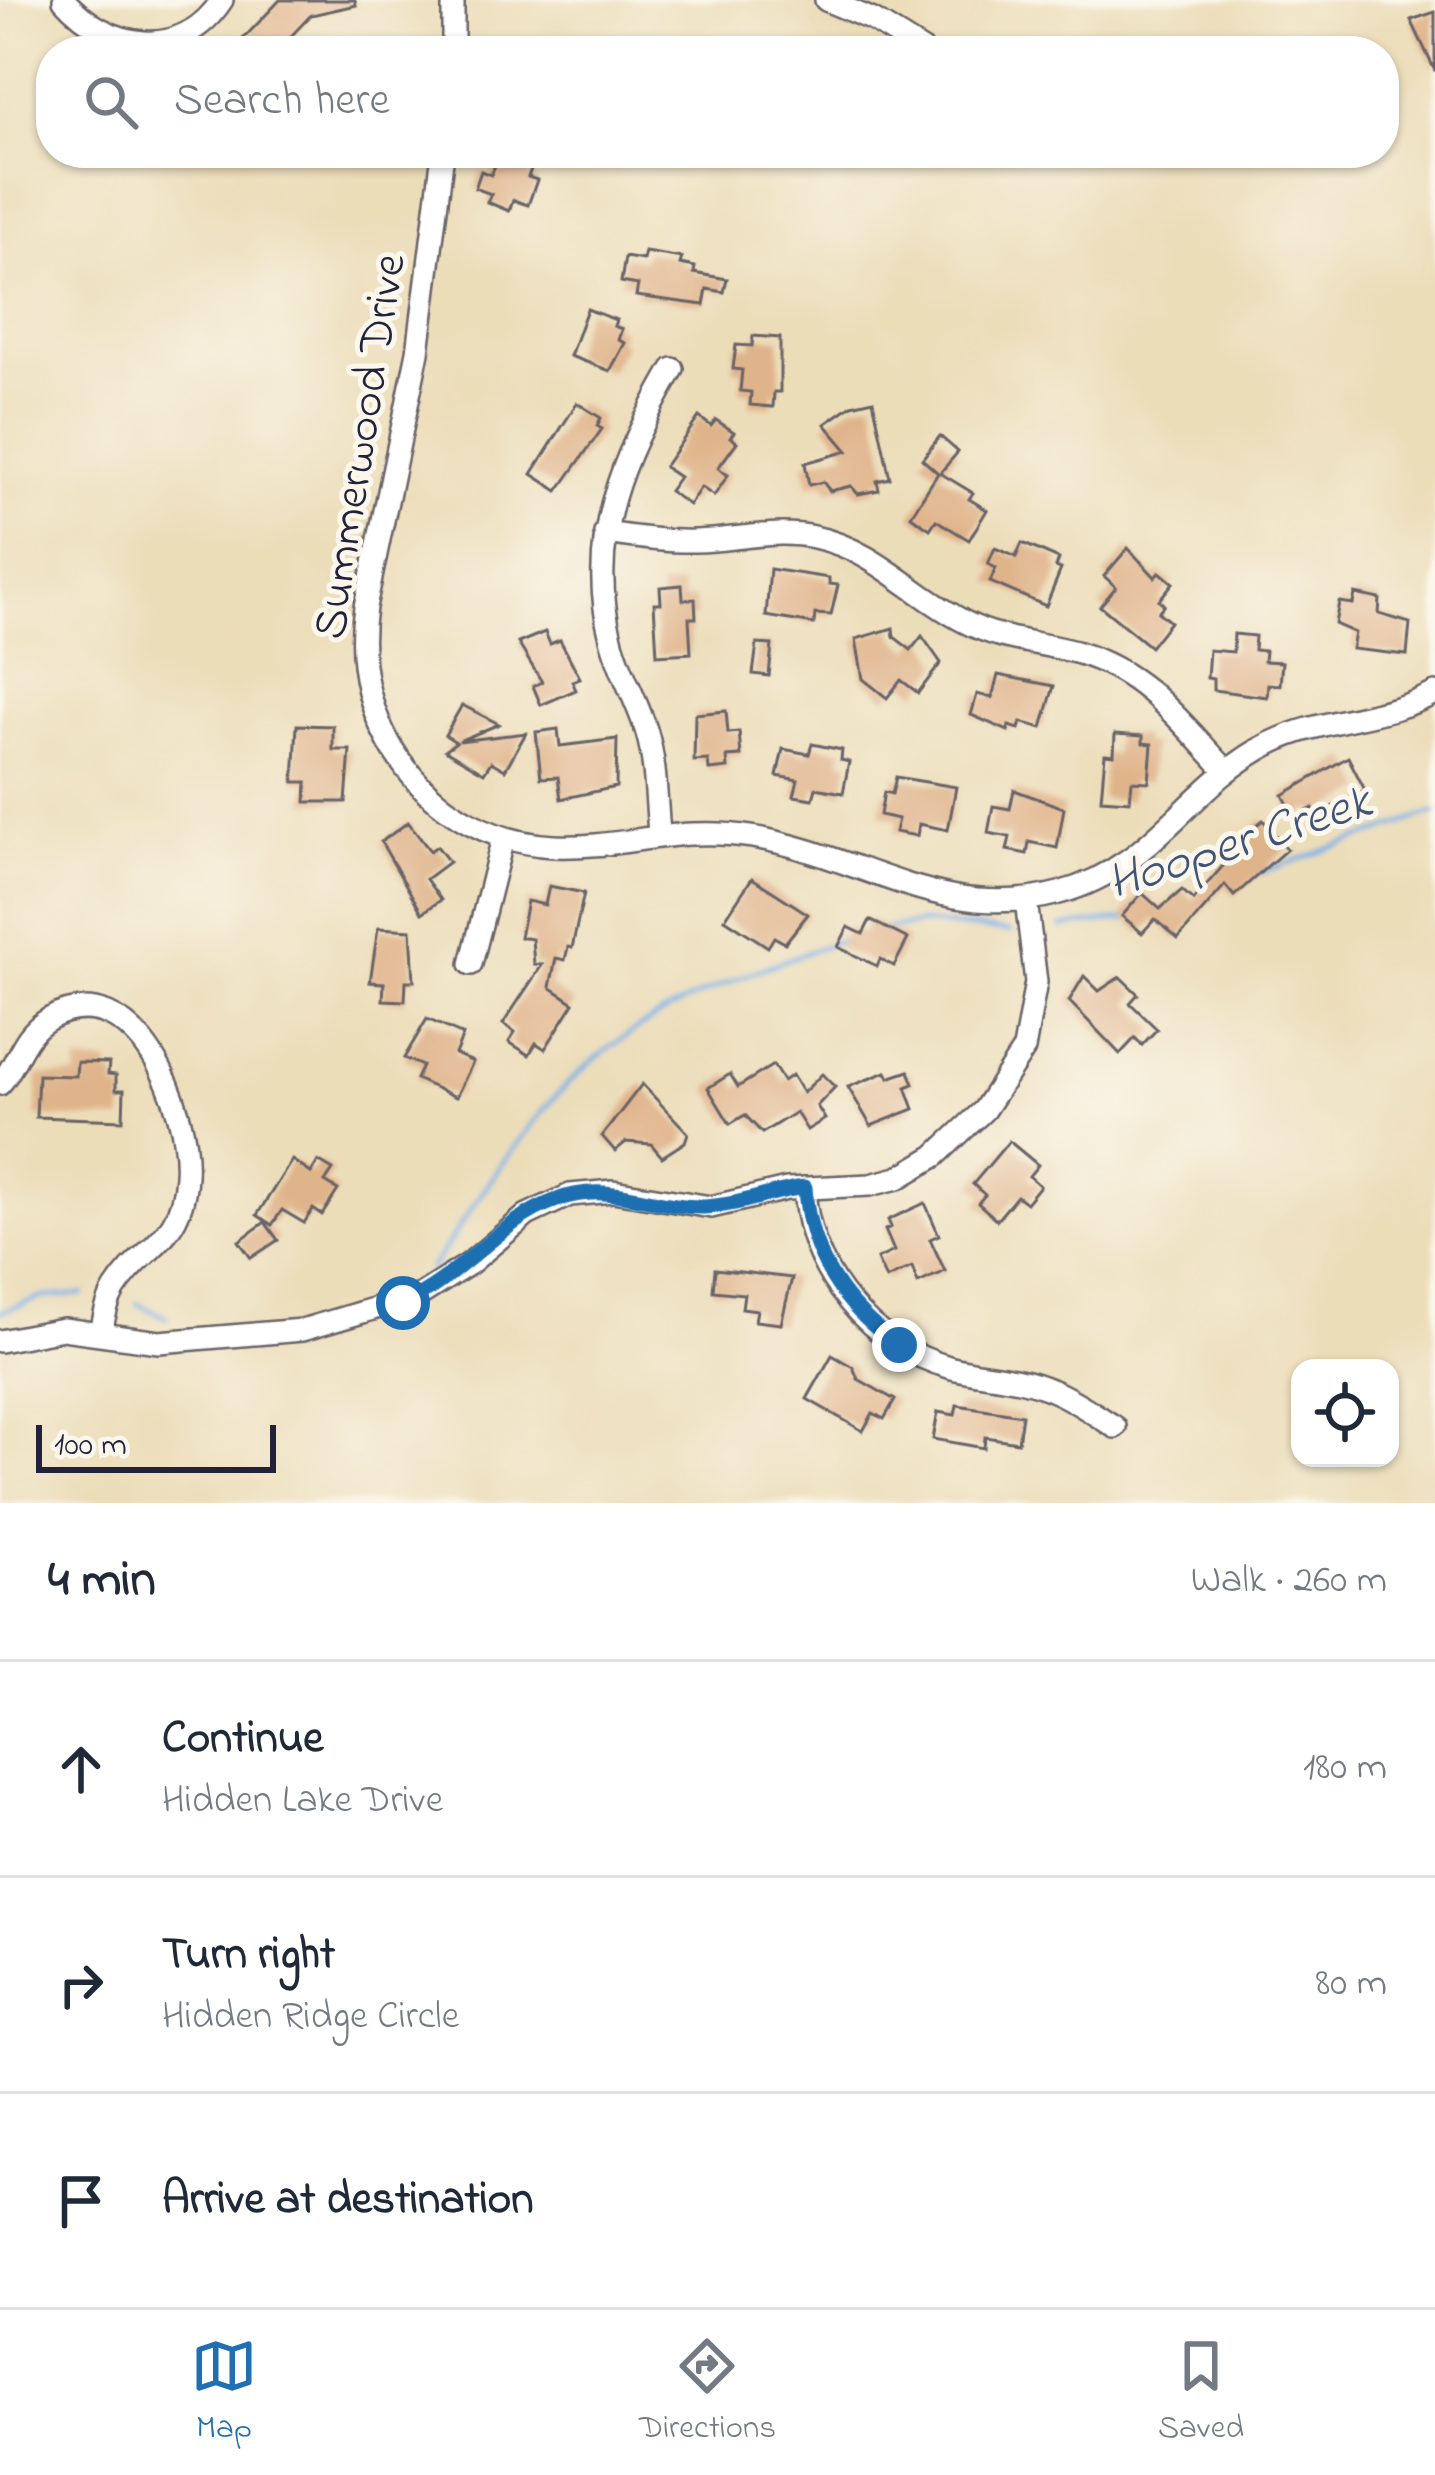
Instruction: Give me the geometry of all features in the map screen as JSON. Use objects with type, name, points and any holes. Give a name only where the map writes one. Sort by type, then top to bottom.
[{"type":"street","points":[[64,0],[99,32],[113,36]]},
{"type":"street","points":[[177,36],[186,34],[222,0]]},
{"type":"street","points":[[453,0],[453,36]]},
{"type":"street","points":[[826,0],[899,36]]},
{"type":"street","name":"Summerwood Drive","points":[[441,168],[418,352],[365,607],[361,650],[373,710],[405,770],[441,805],[503,838],[556,846],[658,833],[718,833],[779,842],[934,896],[1026,900],[1081,886],[1130,861],[1227,771],[1298,733],[1394,712],[1435,693]]},
{"type":"street","points":[[658,833],[650,745],[606,613],[605,533],[626,456],[673,369]]},
{"type":"street","points":[[605,533],[680,541],[794,534],[838,544],[896,573],[970,625],[1078,653],[1121,671],[1161,698],[1227,771]]},
{"type":"street","points":[[471,964],[503,838]]},
{"type":"street","points":[[0,1341],[63,1329],[159,1342],[274,1335],[362,1316],[436,1287],[526,1215],[570,1196],[613,1191],[711,1207],[805,1187],[870,1185],[912,1171],[945,1148],[999,1092],[1024,1049],[1036,1002],[1026,900]]},
{"type":"street","points":[[0,1084],[32,1031],[55,1016],[83,1011],[112,1017],[137,1035],[175,1101],[187,1158],[182,1201],[163,1240],[117,1286],[101,1333]]},
{"type":"street","points":[[805,1187],[808,1224],[830,1274],[852,1307],[882,1334],[946,1366],[1051,1390],[1115,1427]]},
{"type":"building","points":[[280,0],[355,0],[356,5],[311,15],[291,36],[246,36]]},
{"type":"building","points":[[1435,12],[1435,71],[1411,20]]},
{"type":"building","points":[[494,168],[531,168],[528,177],[537,180],[528,205],[513,200],[509,211],[487,202],[491,194],[475,188],[481,171],[491,175]]},
{"type":"building","points":[[645,252],[682,258],[680,264],[695,267],[694,273],[727,279],[724,292],[707,289],[704,305],[636,296],[638,285],[621,282],[625,257],[643,260]]},
{"type":"building","points":[[587,309],[616,320],[614,326],[622,329],[618,340],[625,343],[610,371],[570,356]]},
{"type":"building","points":[[753,336],[780,338],[780,392],[774,392],[773,407],[750,405],[751,392],[740,391],[742,370],[733,369],[736,345],[752,346]]},
{"type":"building","points":[[873,400],[890,478],[877,481],[879,490],[858,494],[851,486],[830,491],[823,482],[809,485],[805,463],[848,451],[825,424],[852,405]]},
{"type":"building","points":[[577,403],[601,418],[597,426],[602,429],[558,491],[532,474]]},
{"type":"building","points":[[699,417],[711,426],[716,420],[734,432],[730,437],[737,442],[718,468],[728,475],[714,496],[701,487],[689,505],[669,491],[679,477],[664,467]]},
{"type":"building","points":[[940,436],[958,452],[940,473],[973,493],[969,499],[987,510],[969,540],[936,520],[930,529],[911,516],[938,473],[922,459]]},
{"type":"building","points":[[1022,543],[1059,559],[1056,567],[1061,569],[1046,606],[990,582],[996,568],[988,564],[995,548],[1016,557]]},
{"type":"building","points":[[1128,548],[1155,577],[1160,572],[1173,583],[1159,600],[1164,605],[1158,612],[1170,622],[1150,647],[1100,606],[1116,587],[1104,576]]},
{"type":"building","points":[[770,569],[829,578],[829,584],[838,585],[831,615],[815,614],[814,624],[766,616]]},
{"type":"building","points":[[682,585],[683,600],[695,599],[696,618],[689,618],[691,653],[657,655],[654,603],[661,603],[660,587]]},
{"type":"building","points":[[1355,594],[1380,599],[1379,614],[1410,623],[1407,655],[1352,649],[1355,633],[1335,624],[1339,602],[1353,604]]},
{"type":"building","points":[[893,628],[894,637],[911,650],[922,636],[941,663],[918,693],[901,680],[887,698],[863,679],[856,639]]},
{"type":"building","points":[[545,632],[550,644],[560,640],[580,678],[572,681],[576,690],[541,705],[533,686],[542,682],[518,643]]},
{"type":"building","points":[[1234,634],[1255,636],[1254,650],[1265,651],[1264,661],[1282,662],[1280,685],[1268,684],[1267,697],[1213,690],[1213,679],[1207,678],[1209,650],[1233,652]]},
{"type":"building","points":[[757,644],[772,645],[769,676],[753,674]]},
{"type":"building","points":[[998,675],[1054,686],[1042,728],[1021,722],[1019,729],[1009,726],[1008,731],[971,715],[977,694],[992,698]]},
{"type":"building","points":[[462,705],[499,724],[459,741],[526,733],[505,770],[491,762],[484,773],[445,750],[456,742],[445,735]]},
{"type":"building","points":[[726,711],[728,733],[739,732],[741,756],[727,757],[728,768],[709,770],[708,760],[694,761],[695,714]]},
{"type":"building","points":[[297,725],[333,726],[333,750],[350,750],[346,802],[306,802],[307,782],[294,782]]},
{"type":"building","points":[[558,729],[560,746],[617,739],[616,787],[561,799],[558,777],[541,778],[536,732]]},
{"type":"building","points":[[1115,734],[1143,736],[1143,743],[1152,744],[1149,782],[1132,781],[1130,801],[1101,799],[1105,754],[1114,755]]},
{"type":"building","points":[[812,744],[842,750],[841,760],[849,762],[843,793],[816,788],[813,799],[794,796],[798,780],[777,776],[783,749],[809,754]]},
{"type":"building","points":[[1348,757],[1365,790],[1316,815],[1313,808],[1295,817],[1283,795]]},
{"type":"building","points":[[896,777],[956,787],[948,830],[919,824],[917,836],[895,832],[898,819],[880,815],[884,792],[892,794]]},
{"type":"building","points":[[1014,790],[1064,808],[1057,848],[1029,842],[1027,854],[1007,850],[1010,837],[988,833],[993,806],[1010,809]]},
{"type":"building","points":[[1263,820],[1287,849],[1234,896],[1225,885],[1178,939],[1155,919],[1142,933],[1122,916],[1142,893],[1160,909],[1182,890],[1193,900],[1229,859],[1226,848]]},
{"type":"building","points":[[408,822],[430,851],[437,846],[449,862],[426,879],[441,900],[422,913],[381,842]]},
{"type":"building","points":[[752,878],[808,914],[785,943],[774,937],[768,947],[725,919]]},
{"type":"building","points":[[549,886],[584,893],[572,948],[568,947],[565,960],[556,958],[550,987],[574,1003],[545,1049],[536,1043],[529,1055],[509,1042],[515,1032],[503,1024],[542,965],[534,964],[532,939],[520,937],[527,901],[545,905]]},
{"type":"building","points":[[870,920],[908,939],[894,966],[880,959],[877,966],[838,947],[848,927],[863,934]]},
{"type":"building","points":[[378,928],[411,930],[414,981],[406,981],[405,1001],[383,1000],[384,983],[370,982]]},
{"type":"building","points":[[1084,976],[1099,991],[1120,977],[1138,994],[1130,1003],[1157,1029],[1142,1045],[1135,1038],[1120,1054],[1069,1001]]},
{"type":"building","points":[[427,1019],[463,1035],[455,1054],[473,1062],[456,1097],[416,1079],[422,1066],[404,1058]]},
{"type":"building","points":[[77,1062],[109,1063],[108,1074],[116,1075],[116,1090],[124,1090],[123,1120],[36,1117],[38,1075],[76,1076]]},
{"type":"building","points":[[773,1065],[783,1081],[792,1075],[803,1093],[822,1074],[835,1087],[817,1106],[825,1119],[807,1130],[796,1112],[762,1133],[745,1115],[730,1124],[708,1088],[730,1074],[738,1087]]},
{"type":"building","points":[[909,1071],[914,1084],[906,1087],[914,1109],[871,1126],[848,1087],[886,1072],[889,1078]]},
{"type":"building","points":[[642,1084],[688,1133],[685,1142],[662,1157],[651,1144],[626,1142],[615,1151],[602,1136]]},
{"type":"building","points":[[1009,1141],[1038,1165],[1029,1176],[1040,1186],[1026,1203],[1017,1196],[997,1220],[978,1203],[985,1195],[973,1184]]},
{"type":"building","points":[[292,1160],[311,1173],[318,1161],[333,1170],[325,1182],[338,1190],[322,1215],[313,1209],[304,1223],[282,1210],[272,1225],[257,1215]]},
{"type":"building","points":[[925,1203],[939,1235],[930,1239],[945,1271],[918,1283],[912,1267],[886,1279],[877,1259],[894,1251],[885,1230],[891,1227],[888,1220]]},
{"type":"building","points":[[265,1222],[278,1240],[251,1258],[239,1241]]},
{"type":"building","points":[[715,1269],[792,1278],[781,1324],[755,1321],[757,1310],[742,1308],[744,1294],[713,1291]]},
{"type":"building","points":[[832,1355],[853,1367],[858,1379],[895,1400],[884,1419],[873,1413],[863,1431],[807,1399]]},
{"type":"building","points":[[957,1405],[1022,1415],[1018,1442],[985,1437],[984,1448],[933,1439],[938,1412],[955,1415]]},
{"type":"waterway","name":"Hooper Creek","points":[[1257,874],[1435,812]]},
{"type":"waterway","name":"Hooper Creek","points":[[1062,927],[1128,919]]},
{"type":"waterway","name":"Hooper Creek","points":[[884,929],[923,923],[1010,932]]},
{"type":"waterway","name":"Hooper Creek","points":[[430,1269],[521,1138],[585,1067],[652,1019],[689,1000],[844,939]]},
{"type":"waterway","name":"Hooper Creek","points":[[0,1312],[43,1297],[83,1294]]},
{"type":"waterway","name":"Hooper Creek","points":[[137,1303],[167,1318]]},
{"type":"route","points":[[403,1303],[454,1276],[526,1215],[570,1196],[613,1191],[682,1206],[711,1207],[805,1187],[808,1224],[830,1274],[852,1307],[899,1345]]}]
